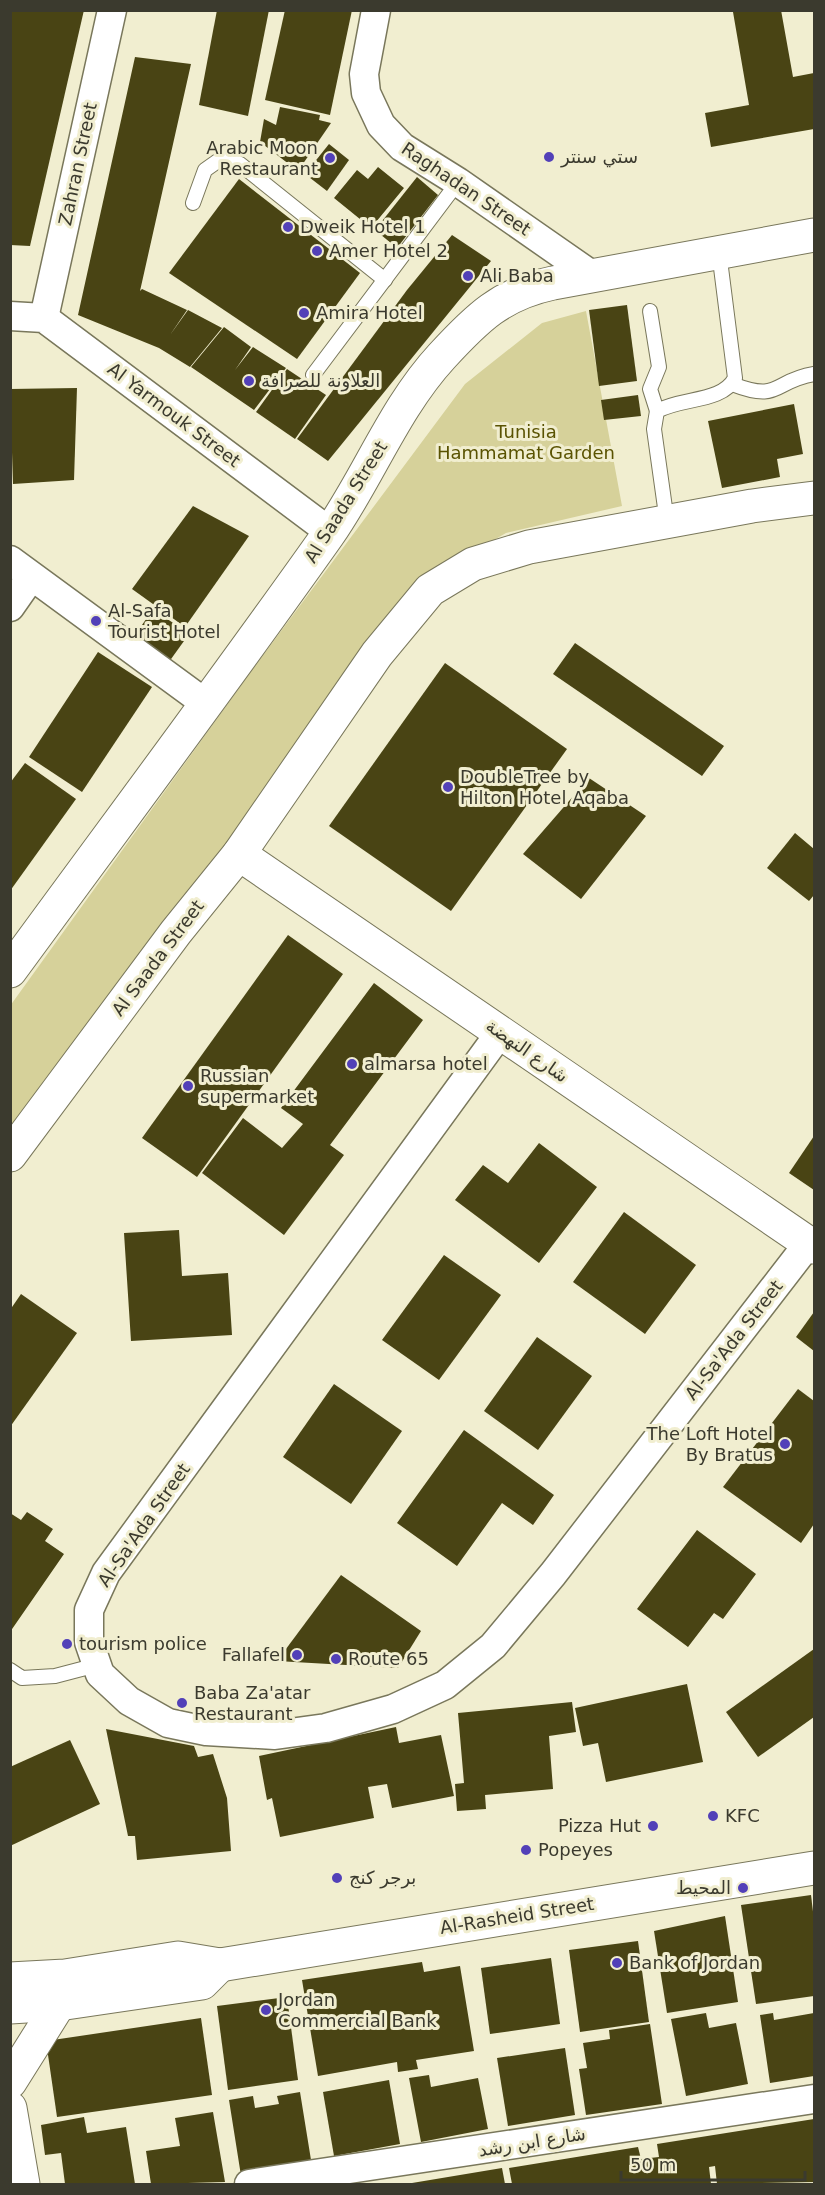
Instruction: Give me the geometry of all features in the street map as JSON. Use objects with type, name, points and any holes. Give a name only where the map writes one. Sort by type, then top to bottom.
[{"type":"main road","name":"Al Saada Street","points":[[10,971],[330,532],[409,400],[440,358],[489,309],[512,295],[530,288],[814,235]]},
{"type":"main road","name":"Al Saada Street","points":[[10,1155],[176,932],[239,854],[377,654],[430,590],[452,575],[496,556],[573,538],[814,498]]},
{"type":"main road","name":"شارع النهضة","points":[[239,854],[812,1246]]},
{"type":"main road","name":"Al-Rasheid Street","points":[[10,1979],[65,1976],[178,1958],[220,1965],[814,1868]]},
{"type":"main road","points":[[10,2007],[59,2004],[202,1983],[220,1965]]},
{"type":"main road","points":[[10,2082],[59,2004]]},
{"type":"main road","points":[[10,2109],[23,2184]]},
{"type":"street","name":"Zahran Street","points":[[44,318],[112,10]]},
{"type":"street","name":"Raghadan Street","points":[[376,10],[364,74],[366,93],[373,113],[402,147],[458,182],[593,276]]},
{"type":"street","points":[[10,316],[44,318]]},
{"type":"street","name":"Al Yarmouk Street","points":[[44,318],[330,532]]},
{"type":"street","points":[[10,607],[21,569],[205,703]]},
{"type":"street","name":"Al-Sa'Ada Street","points":[[500,1033],[106,1573],[89,1610],[88,1642],[100,1674],[129,1701],[168,1723],[206,1731],[275,1735],[326,1728],[393,1709],[445,1685],[494,1646],[553,1575],[812,1246]]},
{"type":"street","name":"شارع ابن رشد","points":[[249,2184],[814,2099]]},
{"type":"lane","points":[[193,203],[205,170],[222,158],[240,164],[385,280]]},
{"type":"lane","points":[[313,375],[458,182]]},
{"type":"lane","points":[[657,411],[672,403],[713,396],[729,389],[732,384],[736,369],[719,252]]},
{"type":"lane","points":[[650,311],[659,367],[650,389],[657,411],[654,429],[667,522]]},
{"type":"lane","points":[[732,384],[754,392],[769,393],[781,388],[792,378],[814,374]]},
{"type":"lane","points":[[10,1670],[22,1678],[55,1676],[97,1665]]},
{"type":"green space","name":"Tunisia Hammamat Garden","points":[[586,311],[622,506],[506,533],[418,584],[11,1143],[10,1006],[255,666],[465,384],[542,323]]},
{"type":"building","points":[[10,10],[84,10],[30,246],[10,245]]},
{"type":"building","points":[[217,10],[269,10],[248,116],[199,105]]},
{"type":"building","points":[[285,10],[352,10],[330,115],[265,100]]},
{"type":"building","points":[[781,10],[793,77],[814,73],[814,129],[711,147],[705,113],[749,105],[733,12]]},
{"type":"building","points":[[135,57],[191,64],[140,291],[142,289],[187,310],[170,335],[188,310],[222,328],[190,367],[159,348],[78,315]]},
{"type":"building","points":[[280,107],[320,115],[319,120],[331,123],[298,171],[260,142],[264,119],[276,125]]},
{"type":"building","points":[[329,144],[349,160],[327,191],[305,174]]},
{"type":"building","points":[[378,167],[404,188],[371,228],[334,198],[357,170],[368,179]]},
{"type":"building","points":[[417,177],[438,195],[397,248],[375,230]]},
{"type":"building","points":[[239,179],[360,273],[297,359],[169,273]]},
{"type":"building","points":[[452,235],[491,261],[328,461],[297,439],[407,290]]},
{"type":"building","points":[[627,305],[637,381],[599,386],[589,310]]},
{"type":"building","points":[[224,327],[251,347],[235,370],[253,347],[286,368],[254,410],[191,367]]},
{"type":"building","points":[[287,369],[326,395],[295,439],[256,412]]},
{"type":"building","points":[[77,388],[74,480],[13,484],[10,389]]},
{"type":"building","points":[[638,395],[641,416],[604,420],[601,400]]},
{"type":"building","points":[[794,404],[803,454],[777,459],[780,477],[722,488],[708,421]]},
{"type":"building","points":[[193,506],[249,536],[185,627],[132,589]]},
{"type":"building","points":[[153,609],[189,634],[166,666],[131,641]]},
{"type":"building","points":[[575,643],[724,746],[702,776],[553,674]]},
{"type":"building","points":[[98,652],[152,687],[82,792],[29,757]]},
{"type":"building","name":"DoubleTree by Hilton Hotel Aqaba","points":[[445,663],[567,749],[451,911],[329,826]]},
{"type":"building","points":[[25,763],[76,799],[10,891],[10,783]]},
{"type":"building","points":[[589,778],[646,816],[581,899],[523,854]]},
{"type":"building","points":[[795,833],[814,849],[814,895],[809,901],[767,868]]},
{"type":"building","points":[[288,935],[343,974],[197,1177],[142,1138]]},
{"type":"building","points":[[374,983],[423,1020],[330,1145],[344,1155],[284,1235],[202,1173],[243,1118],[282,1148],[303,1124],[281,1108]]},
{"type":"building","points":[[814,1136],[814,1190],[789,1173]]},
{"type":"building","points":[[539,1143],[597,1187],[539,1263],[455,1200],[483,1165],[508,1183]]},
{"type":"building","points":[[624,1212],[696,1265],[645,1334],[573,1282]]},
{"type":"building","points":[[179,1230],[182,1276],[228,1273],[232,1335],[131,1341],[124,1233]]},
{"type":"building","points":[[444,1255],[501,1295],[439,1380],[382,1340]]},
{"type":"building","points":[[21,1294],[77,1333],[10,1427],[10,1310]]},
{"type":"building","points":[[814,1312],[814,1351],[796,1337]]},
{"type":"building","points":[[537,1337],[592,1376],[538,1450],[484,1411]]},
{"type":"building","points":[[334,1384],[402,1431],[351,1504],[283,1457]]},
{"type":"building","name":"The Loft Hotel By Bratus","points":[[798,1389],[814,1401],[814,1524],[801,1543],[723,1487]]},
{"type":"building","points":[[464,1430],[554,1495],[533,1525],[502,1503],[457,1566],[397,1523]]},
{"type":"building","points":[[27,1512],[53,1529],[45,1541],[64,1554],[10,1632],[10,1513],[21,1520]]},
{"type":"building","points":[[697,1530],[756,1574],[723,1619],[714,1613],[688,1647],[637,1609]]},
{"type":"building","points":[[341,1575],[421,1631],[398,1668],[277,1661]]},
{"type":"building","points":[[814,1649],[814,1717],[758,1757],[726,1712]]},
{"type":"building","points":[[687,1684],[703,1762],[606,1782],[598,1743],[583,1746],[575,1708]]},
{"type":"building","points":[[572,1702],[576,1732],[549,1736],[553,1789],[485,1795],[486,1809],[457,1811],[455,1784],[464,1783],[458,1713]]},
{"type":"building","points":[[396,1727],[399,1743],[441,1735],[454,1796],[392,1808],[387,1784],[368,1787],[374,1818],[280,1837],[272,1798],[267,1800],[259,1756]]},
{"type":"building","points":[[106,1729],[194,1746],[198,1757],[213,1754],[227,1798],[231,1851],[137,1860],[135,1836],[128,1836]]},
{"type":"building","points":[[70,1740],[100,1804],[10,1846],[10,1767]]},
{"type":"building","points":[[811,1895],[814,1920],[814,1996],[756,2004],[741,1905]]},
{"type":"building","points":[[725,1916],[738,2002],[667,2013],[654,1931]]},
{"type":"building","points":[[638,1941],[649,2022],[580,2032],[569,1950]]},
{"type":"building","points":[[551,1958],[560,2024],[490,2034],[481,1968]]},
{"type":"building","points":[[422,1962],[424,1972],[460,1966],[474,2051],[416,2060],[418,2069],[398,2072],[397,2062],[318,2076],[302,1980]]},
{"type":"building","points":[[287,1997],[298,2080],[228,2090],[217,2006]]},
{"type":"building","points":[[706,2013],[709,2028],[736,2023],[748,2084],[686,2096],[671,2019]]},
{"type":"building","points":[[773,2013],[774,2020],[814,2013],[814,2076],[770,2083],[760,2015]]},
{"type":"building","points":[[201,2018],[212,2095],[57,2117],[46,2041]]},
{"type":"building","points":[[650,2024],[662,2104],[586,2115],[579,2069],[587,2068],[583,2043],[610,2039],[609,2030]]},
{"type":"building","points":[[565,2048],[575,2115],[508,2126],[497,2058]]},
{"type":"building","points":[[429,2075],[431,2087],[478,2078],[488,2129],[421,2142],[409,2078]]},
{"type":"building","points":[[389,2080],[400,2144],[334,2156],[323,2092]]},
{"type":"building","points":[[300,2092],[311,2160],[254,2169],[242,2182],[229,2100],[253,2096],[255,2108],[279,2104],[277,2096]]},
{"type":"building","points":[[213,2112],[225,2182],[151,2184],[146,2151],[180,2146],[175,2118]]},
{"type":"building","points":[[84,2117],[87,2133],[126,2127],[135,2184],[65,2184],[61,2153],[45,2155],[41,2125]]},
{"type":"building","points":[[814,2119],[814,2182],[717,2184],[715,2166],[709,2167],[711,2184],[512,2184],[509,2168],[638,2147],[641,2159],[659,2157],[657,2144]]},
{"type":"building","points":[[502,2168],[505,2184],[412,2184],[412,2183]]},
{"type":"place","name":"ستي سنتر","points":[[549,157]]},
{"type":"place","name":"Arabic Moon Restaurant","points":[[330,158]]},
{"type":"place","name":"Dweik Hotel 1","points":[[288,227]]},
{"type":"place","name":"Amer Hotel 2","points":[[317,251]]},
{"type":"place","name":"Ali Baba","points":[[468,276]]},
{"type":"place","name":"Amira Hotel","points":[[304,313]]},
{"type":"place","name":"العلاونة للصرافة","points":[[249,381]]},
{"type":"place","name":"Al-Safa Tourist Hotel","points":[[96,621]]},
{"type":"place","name":"DoubleTree by Hilton Hotel Aqaba","points":[[448,787]]},
{"type":"place","name":"almarsa hotel","points":[[352,1064]]},
{"type":"place","name":"Russian supermarket","points":[[188,1086]]},
{"type":"place","name":"The Loft Hotel By Bratus","points":[[785,1444]]},
{"type":"place","name":"tourism police","points":[[67,1644]]},
{"type":"place","name":"Fallafel","points":[[297,1655]]},
{"type":"place","name":"Route 65","points":[[336,1659]]},
{"type":"place","name":"Baba Za'atar Restaurant","points":[[182,1703]]},
{"type":"place","name":"KFC","points":[[713,1816]]},
{"type":"place","name":"Pizza Hut","points":[[653,1826]]},
{"type":"place","name":"Popeyes","points":[[526,1850]]},
{"type":"place","name":"برجر كنج","points":[[337,1878]]},
{"type":"place","name":"المحيط","points":[[743,1888]]},
{"type":"place","name":"Bank of Jordan","points":[[617,1963]]},
{"type":"place","name":"Jordan Commercial Bank","points":[[266,2010]]}]
